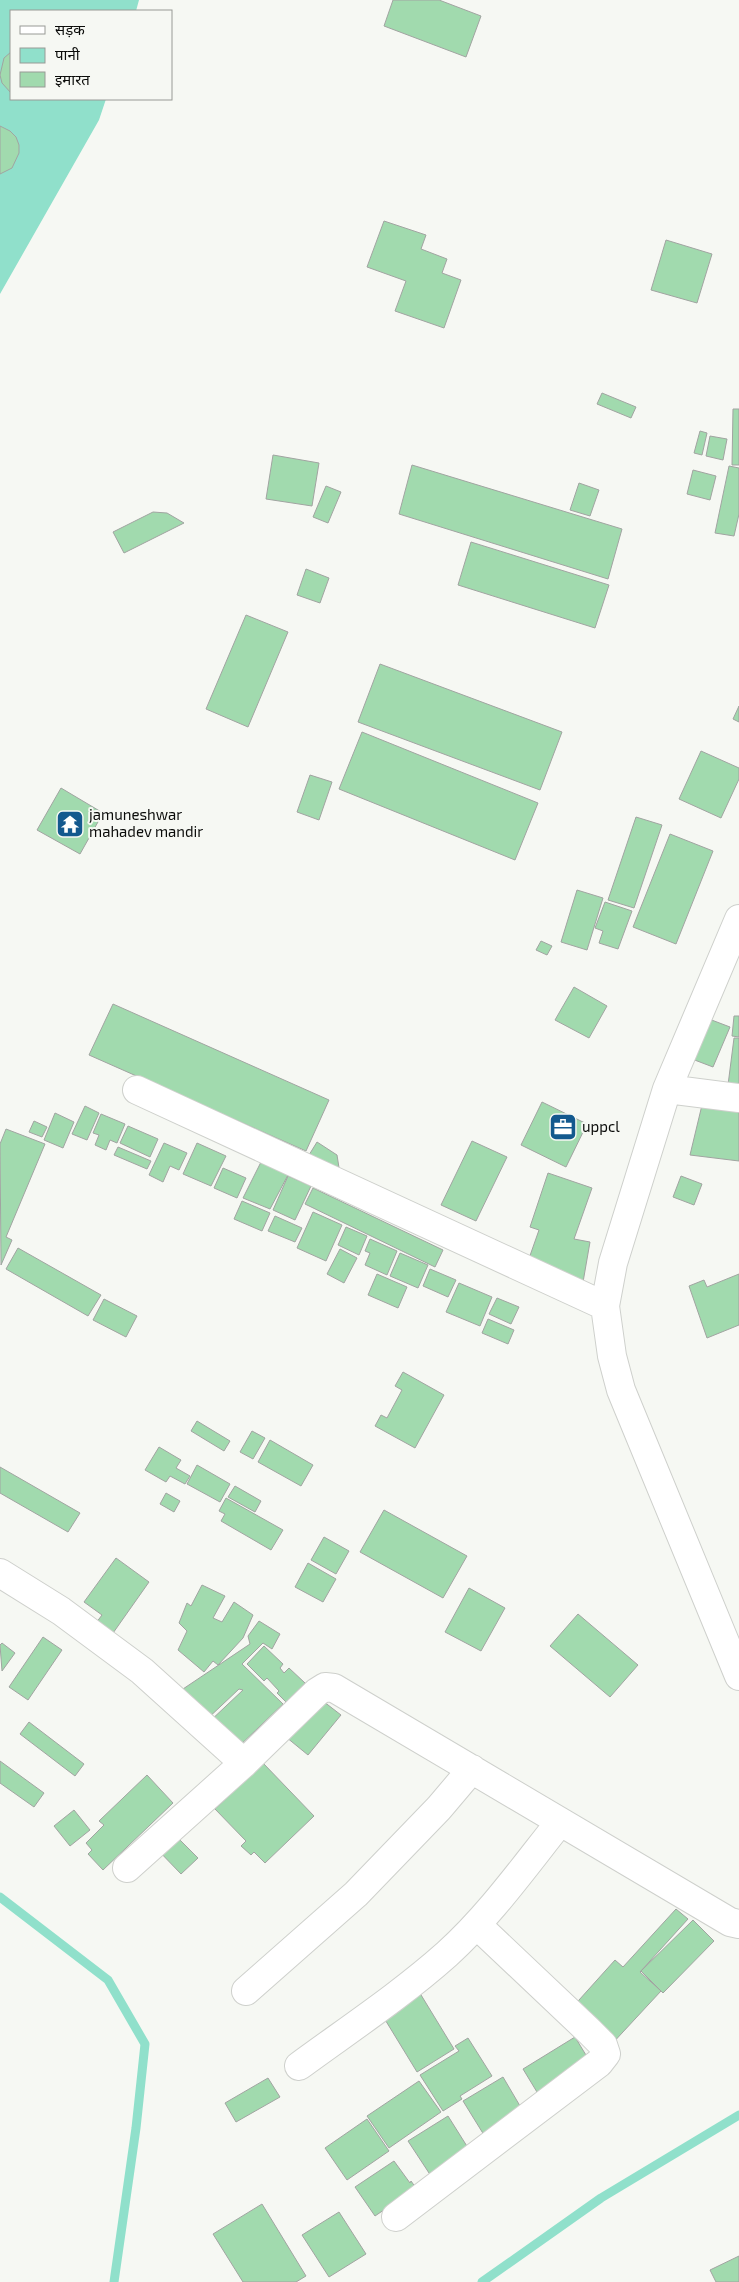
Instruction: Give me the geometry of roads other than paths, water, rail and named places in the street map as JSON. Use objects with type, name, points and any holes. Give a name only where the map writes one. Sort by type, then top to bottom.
[{"type":"street","points":[[739,919],[667,1089],[613,1263],[605,1306],[612,1356],[621,1390],[739,1676]]},
{"type":"street","points":[[667,1089],[739,1098]]},
{"type":"street","points":[[137,1090],[605,1306]]},
{"type":"street","points":[[0,1573],[61,1611],[142,1671],[244,1763]]},
{"type":"street","points":[[127,1868],[244,1763],[317,1692],[325,1687],[334,1688],[730,1922],[739,1924]]},
{"type":"street","points":[[246,1991],[356,1894],[439,1808],[472,1770]]},
{"type":"street","points":[[299,2066],[408,1986],[446,1954],[477,1925],[560,1822]]},
{"type":"street","points":[[396,2217],[599,2063],[606,2054],[603,2045],[589,2031],[477,1925]]},
{"type":"water","points":[[0,0],[139,0],[136,10],[10,10],[10,100],[106,100],[99,120],[0,294]]},
{"type":"waterway","points":[[0,1897],[108,1980],[145,2044],[136,2128],[114,2282]]},
{"type":"waterway","points":[[482,2282],[601,2198],[739,2115]]},
{"type":"place","name":"jamuneshwar mahadev mandir","points":[[70,824]]},
{"type":"place","name":"uppcl","points":[[563,1127]]}]
